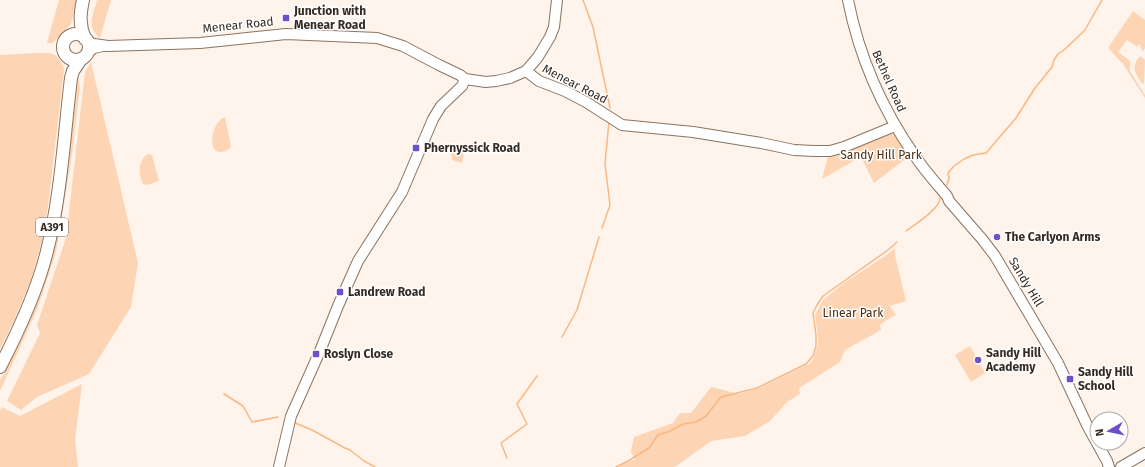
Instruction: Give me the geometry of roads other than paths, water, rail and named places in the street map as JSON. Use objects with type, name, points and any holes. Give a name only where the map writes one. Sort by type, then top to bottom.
[{"type":"highway","points":[[83,0],[80,18],[85,48]]},
{"type":"highway","points":[[80,18],[64,42],[63,48],[67,57],[75,60],[85,48]]},
{"type":"highway","points":[[68,37],[77,34],[85,48]]},
{"type":"highway","name":"A391","points":[[0,367],[32,296],[46,255],[56,205],[71,78],[85,48]]},
{"type":"highway","name":"A391","points":[[67,57],[71,78]]},
{"type":"street","points":[[526,71],[538,57],[550,37],[554,27],[557,0]]},
{"type":"street","name":"Bethel Road","points":[[848,0],[859,46],[868,72],[895,126]]},
{"type":"street","name":"Menear Road","points":[[85,48],[102,46],[200,43],[286,34],[377,38],[404,46],[465,79],[486,82],[496,81],[510,78],[526,71],[539,81],[565,91],[586,102],[622,125],[693,132],[794,150],[814,151],[830,151],[844,147],[895,126]]},
{"type":"street","points":[[279,467],[290,416],[320,351],[358,261],[402,192],[433,119],[441,106],[462,86],[465,79]]},
{"type":"street","name":"Sandy Hill","points":[[895,126],[914,156],[995,256],[1058,363],[1086,425],[1109,467]]},
{"type":"street","points":[[1121,467],[1145,453]]},
{"type":"waterway","points":[[583,0],[593,27],[610,108]]},
{"type":"waterway","points":[[947,185],[949,178],[948,173],[954,166],[973,155],[986,153],[1016,118],[1035,88],[1052,67],[1058,54],[1085,30],[1102,0]]},
{"type":"waterway","points":[[602,228],[610,205],[605,164],[609,121]]},
{"type":"waterway","points":[[906,231],[931,212],[936,207],[940,198]]},
{"type":"waterway","points":[[562,337],[577,310],[599,237]]},
{"type":"waterway","points":[[616,467],[649,448],[658,435],[683,424],[696,422],[706,416],[721,397],[757,388],[806,364],[813,356],[816,346],[813,313],[823,296],[897,242]]},
{"type":"waterway","points":[[507,458],[501,443],[527,424],[517,404],[537,376]]},
{"type":"waterway","points":[[224,394],[243,406],[252,422],[278,417]]},
{"type":"waterway","points":[[293,422],[350,450],[364,461],[375,467]]},
{"type":"place","name":"Junction with Menear Road","points":[[286,18]]},
{"type":"place","name":"Phernyssick Road","points":[[416,148]]},
{"type":"place","name":"The Carlyon Arms","points":[[997,237]]},
{"type":"place","name":"Landrew Road","points":[[340,292]]},
{"type":"place","name":"Roslyn Close","points":[[316,354]]},
{"type":"place","name":"Sandy Hill Academy","points":[[978,360]]},
{"type":"place","name":"Sandy Hill School","points":[[1070,379]]},
{"type":"park label","name":"Sandy Hill Park","points":[[881,155]]},
{"type":"park label","name":"Linear Park","points":[[853,313]]}]
